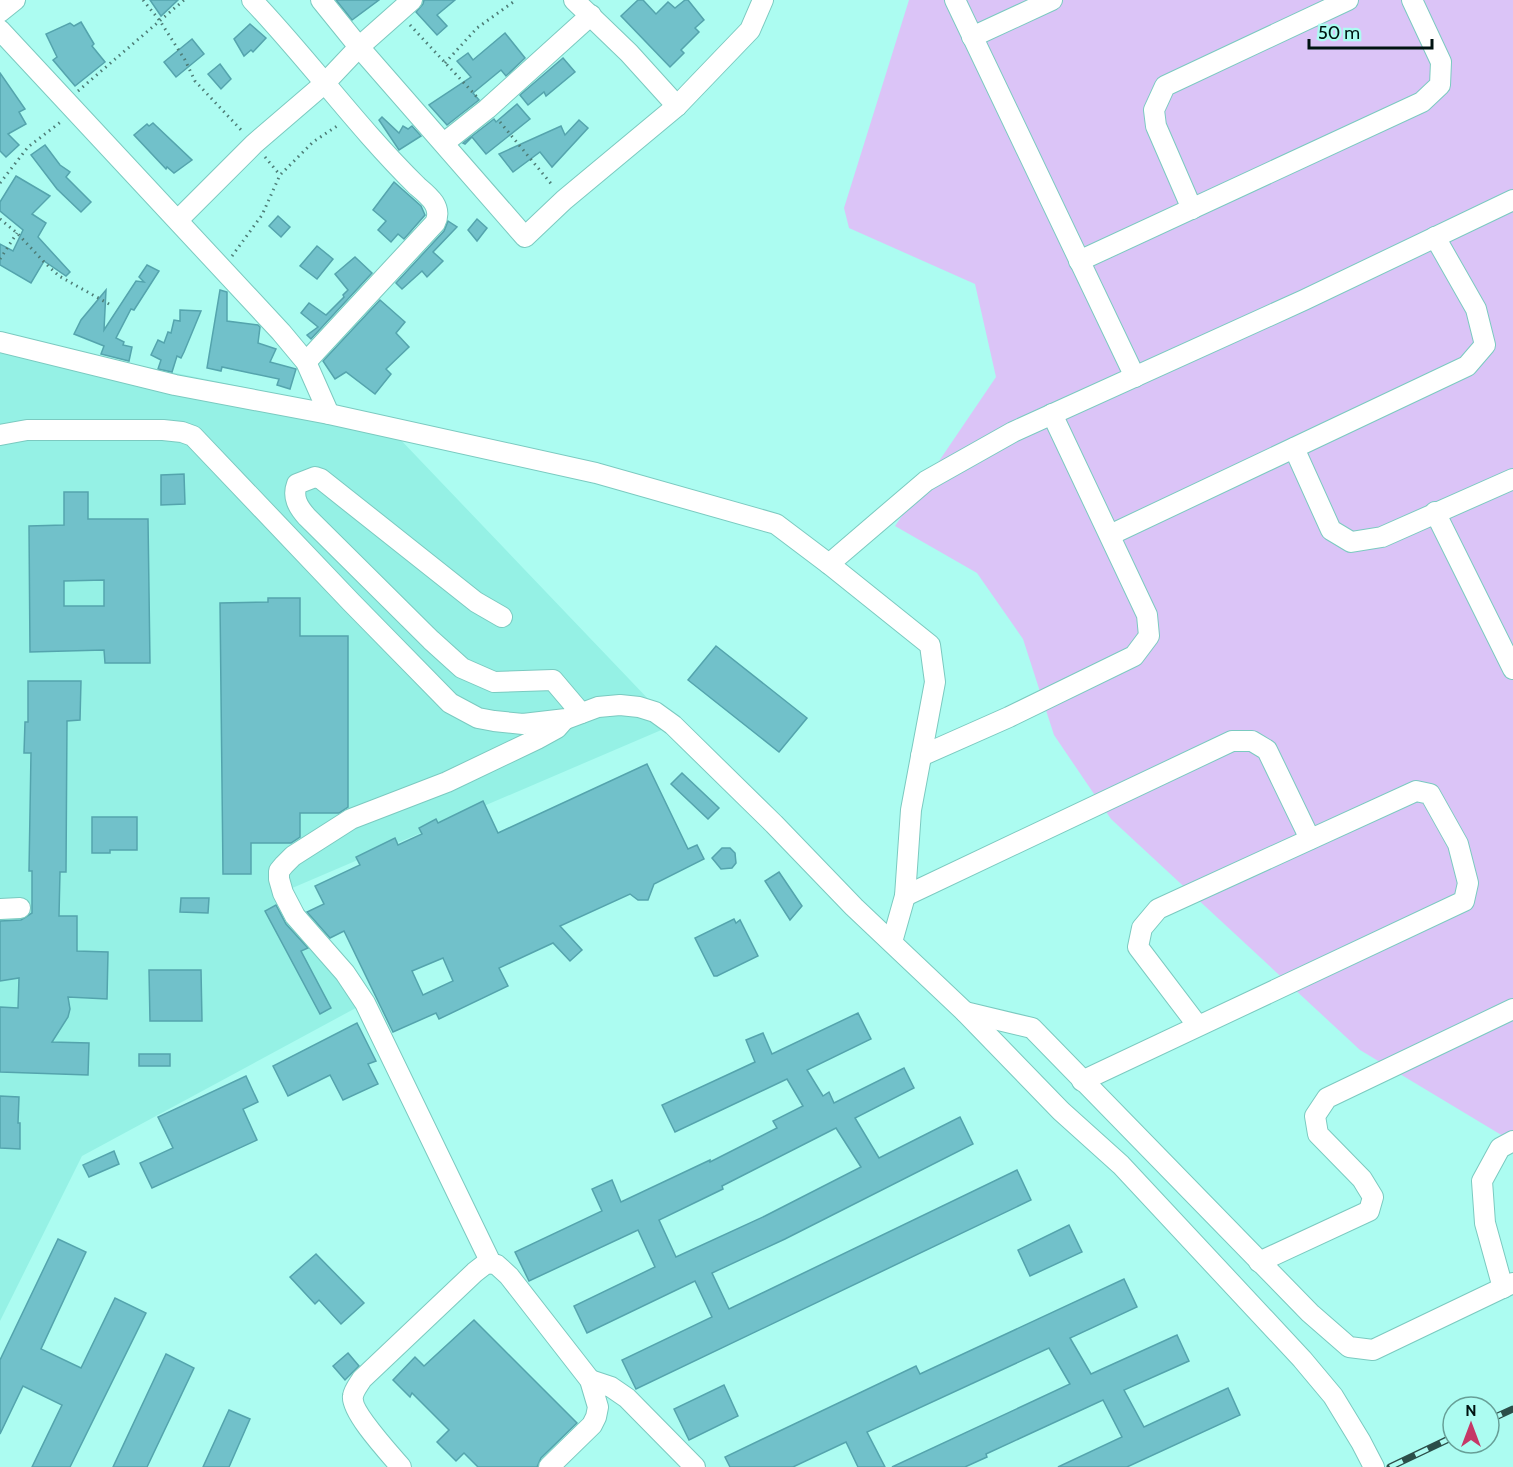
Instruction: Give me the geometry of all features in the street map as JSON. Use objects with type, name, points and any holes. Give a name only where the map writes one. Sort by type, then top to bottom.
[{"type":"street","points":[[0,12],[15,0]]},
{"type":"street","points":[[252,0],[285,35],[382,152],[426,194],[438,210],[439,216],[306,362]]},
{"type":"street","points":[[178,220],[254,144],[324,83],[359,47],[412,0]]},
{"type":"street","points":[[574,0],[629,53],[677,106]]},
{"type":"street","points":[[326,2],[359,47],[525,237],[564,200],[677,106],[750,30],[764,0]]},
{"type":"street","points":[[955,0],[1135,377]]},
{"type":"street","points":[[972,37],[1052,0]]},
{"type":"street","points":[[1192,209],[1156,126],[1154,110],[1165,86],[1348,0]]},
{"type":"street","points":[[1079,261],[1422,102],[1440,85],[1441,62],[1412,0]]},
{"type":"street","points":[[444,143],[487,109],[591,15]]},
{"type":"street","points":[[0,30],[281,332],[306,362],[329,414]]},
{"type":"street","points":[[829,564],[926,481],[1013,432],[1304,300],[1513,200]]},
{"type":"street","points":[[1110,535],[1467,366],[1485,345],[1476,309],[1436,237]]},
{"type":"street","points":[[0,342],[175,385],[329,414],[596,473],[776,524],[930,645],[935,682],[911,810],[904,896],[892,942]]},
{"type":"street","points":[[921,756],[1009,717],[1134,656],[1149,636],[1147,615],[1052,414]]},
{"type":"street","points":[[0,435],[27,430],[163,430],[193,436],[374,627],[450,703],[478,717],[523,724],[574,716],[598,707],[620,705],[656,712],[673,725],[966,1012],[1061,1111],[1121,1166],[1275,1329],[1333,1396],[1374,1467]]},
{"type":"street","points":[[1294,448],[1331,530],[1351,542],[1382,537],[1513,478]]},
{"type":"street","points":[[502,617],[476,602],[321,479],[315,477],[297,484],[294,490],[298,507],[462,668],[494,682],[553,680],[574,716]]},
{"type":"street","points":[[1436,512],[1513,669]]},
{"type":"street","points":[[491,1263],[365,1003],[345,974],[295,916],[283,893],[279,871],[293,856],[351,819],[457,778],[537,739],[574,716]]},
{"type":"street","points":[[904,896],[1232,741],[1252,741],[1267,750],[1310,839]]},
{"type":"street","points":[[1083,1081],[1464,901],[1468,883],[1458,844],[1430,794],[1416,791],[1158,909],[1142,928],[1138,947],[1198,1026]]},
{"type":"street","points":[[0,909],[20,908]]},
{"type":"street","points":[[1259,1262],[1369,1212],[1373,1197],[1362,1179],[1318,1134],[1315,1116],[1327,1098],[1513,1009]]},
{"type":"street","points":[[966,1012],[1032,1029],[1259,1262],[1310,1313],[1349,1347],[1373,1350],[1508,1286],[1485,1223],[1482,1181],[1500,1148],[1513,1142]]},
{"type":"street","points":[[401,1467],[359,1415],[352,1397],[355,1390],[362,1379],[475,1272],[491,1263],[497,1265],[509,1276],[590,1380],[598,1407],[592,1425],[549,1467]]},
{"type":"street","points":[[590,1380],[611,1387],[627,1398],[695,1467]]},
{"type":"path","points":[[143,0],[160,21],[185,60],[195,81],[280,175]]},
{"type":"path","points":[[0,183],[28,147],[184,0]]},
{"type":"path","points":[[445,63],[477,28],[516,0]]},
{"type":"path","points":[[221,270],[262,215],[280,175],[313,142],[351,117]]},
{"type":"path","points":[[0,219],[18,233],[59,276],[109,304]]},
{"type":"path","points":[[0,259],[18,233]]},
{"type":"shaded area","points":[[909,0],[1513,0],[1513,1142],[1360,1050],[1111,819],[1054,735],[1023,639],[977,573],[895,526],[996,377],[975,284],[849,228],[844,208]]},
{"type":"shaded area","points":[[0,337],[376,414],[673,725],[283,892],[365,1003],[82,1156],[0,1321]]},
{"type":"building","points":[[150,0],[178,0],[161,16]]},
{"type":"building","points":[[336,0],[379,0],[352,20]]},
{"type":"building","points":[[424,0],[455,0],[437,15],[447,26],[437,35],[416,12]]},
{"type":"building","points":[[638,0],[643,0],[656,14],[668,2],[675,8],[688,0],[704,20],[695,28],[699,32],[681,50],[684,53],[670,67],[621,16]]},
{"type":"building","points":[[81,22],[94,44],[92,46],[105,62],[75,86],[53,60],[57,57],[46,34],[70,23],[74,26]]},
{"type":"building","points":[[250,24],[266,38],[253,52],[251,50],[244,56],[234,39]]},
{"type":"building","points":[[505,33],[525,58],[506,76],[501,70],[473,93],[479,100],[447,125],[429,105],[471,77],[457,61],[468,53],[473,60]]},
{"type":"building","points":[[192,39],[204,54],[176,77],[164,62]]},
{"type":"building","points":[[563,58],[575,72],[546,96],[544,92],[528,105],[520,95]]},
{"type":"building","points":[[220,64],[231,79],[221,89],[208,74]]},
{"type":"building","points":[[0,73],[25,109],[19,112],[26,124],[8,134],[19,145],[6,157],[0,151]]},
{"type":"building","points":[[517,104],[530,119],[486,154],[472,137],[465,144],[463,143],[494,119],[496,122]]},
{"type":"building","points":[[382,117],[399,133],[403,126],[408,129],[412,126],[421,136],[399,150],[379,120]]},
{"type":"building","points":[[579,120],[588,128],[552,167],[540,152],[513,172],[499,154],[561,126],[565,135]]},
{"type":"building","points":[[153,123],[192,160],[174,173],[167,167],[166,169],[134,135],[147,124],[149,126]]},
{"type":"building","points":[[45,145],[60,165],[70,172],[66,177],[91,202],[81,212],[57,189],[31,155]]},
{"type":"building","points":[[16,176],[50,196],[32,214],[46,223],[38,237],[70,272],[66,276],[44,261],[31,283],[0,265],[0,244],[13,251],[23,230],[0,211],[0,202]]},
{"type":"building","points":[[394,182],[421,206],[425,215],[404,239],[398,234],[391,242],[378,230],[386,221],[373,210]]},
{"type":"building","points":[[278,216],[290,227],[281,237],[269,226]]},
{"type":"building","points":[[477,219],[487,228],[477,241],[468,230]]},
{"type":"building","points":[[448,221],[457,227],[433,252],[443,261],[427,277],[422,271],[402,289],[396,283],[444,231]]},
{"type":"building","points":[[317,246],[333,259],[317,279],[300,266]]},
{"type":"building","points":[[355,257],[372,273],[311,339],[307,335],[318,327],[301,313],[309,303],[326,315],[344,297],[343,295],[348,290],[335,274]]},
{"type":"building","points":[[147,265],[159,271],[134,310],[131,309],[116,338],[124,342],[123,345],[132,347],[129,361],[101,354],[104,346],[74,334],[81,320],[106,290],[104,330],[136,281],[144,282],[139,277]]},
{"type":"building","points":[[220,290],[227,292],[227,321],[258,325],[260,327],[258,343],[276,349],[270,362],[296,369],[290,389],[277,385],[279,379],[222,367],[221,371],[207,368]]},
{"type":"building","points":[[380,300],[405,322],[396,333],[409,347],[386,369],[391,374],[375,394],[346,372],[335,379],[323,361]]},
{"type":"building","points":[[180,310],[201,311],[181,358],[177,356],[172,372],[158,369],[161,360],[151,355],[158,340],[164,343],[168,332],[171,333],[174,320],[180,321]]},
{"type":"building","points":[[184,474],[185,504],[161,505],[161,475]]},
{"type":"building","points":[[64,492],[88,492],[88,519],[148,519],[150,663],[105,663],[104,650],[30,652],[29,526],[64,525]],"holes":[[[104,580],[104,606],[64,606],[64,581]]]},
{"type":"building","points":[[268,598],[300,598],[300,636],[348,636],[348,807],[339,813],[300,813],[300,837],[291,843],[251,843],[251,874],[223,874],[220,603],[268,602]]},
{"type":"building","points":[[716,646],[807,718],[779,752],[688,680]]},
{"type":"building","points":[[28,681],[81,681],[80,720],[67,721],[66,872],[60,872],[59,916],[77,916],[77,951],[108,952],[107,999],[68,997],[70,1009],[68,1017],[52,1042],[89,1043],[88,1075],[0,1072],[0,1007],[18,1008],[19,978],[0,981],[0,921],[21,920],[32,913],[32,871],[29,871],[31,753],[24,753],[25,722],[28,722]]},
{"type":"building","points":[[647,764],[688,849],[697,845],[704,859],[654,884],[648,900],[638,900],[630,894],[560,926],[582,950],[570,961],[553,943],[499,968],[508,986],[439,1019],[436,1013],[393,1032],[344,931],[330,938],[307,912],[324,904],[315,886],[360,865],[356,857],[395,838],[398,845],[422,834],[419,828],[436,819],[438,823],[483,801],[498,833]],"holes":[[[443,958],[453,981],[423,995],[412,971]]]},
{"type":"building","points":[[682,773],[719,808],[708,819],[671,784]]},
{"type":"building","points":[[92,817],[137,817],[137,850],[92,853]]},
{"type":"building","points":[[722,848],[730,848],[735,853],[736,863],[732,868],[721,869],[712,858]]},
{"type":"building","points":[[779,872],[802,906],[790,920],[765,881]]},
{"type":"building","points":[[181,898],[209,898],[208,913],[180,912]]},
{"type":"building","points":[[276,905],[286,924],[308,948],[301,951],[331,1008],[320,1014],[265,911]]},
{"type":"building","points":[[734,919],[736,923],[740,920],[758,956],[714,976],[695,938]]},
{"type":"building","points":[[149,970],[201,970],[202,1021],[150,1021]]},
{"type":"building","points":[[858,1013],[871,1039],[807,1070],[823,1096],[829,1092],[834,1103],[904,1068],[914,1088],[855,1118],[879,1158],[960,1117],[973,1144],[785,1239],[712,1273],[729,1309],[1017,1170],[1031,1200],[636,1389],[622,1360],[712,1317],[695,1281],[587,1333],[574,1306],[655,1267],[638,1230],[529,1281],[515,1252],[602,1211],[592,1189],[612,1180],[621,1202],[710,1160],[710,1162],[777,1128],[773,1121],[803,1106],[787,1079],[675,1132],[662,1105],[755,1062],[746,1040],[763,1033],[772,1054]],"holes":[[[836,1128],[861,1167],[765,1216],[676,1257],[659,1220],[723,1189],[722,1186]]]},
{"type":"building","points":[[357,1023],[376,1061],[368,1064],[378,1084],[343,1100],[330,1075],[288,1096],[273,1066]]},
{"type":"building","points":[[139,1054],[170,1054],[170,1066],[139,1066]]},
{"type":"building","points":[[246,1076],[258,1102],[243,1109],[257,1140],[152,1188],[140,1163],[173,1148],[158,1117]]},
{"type":"building","points":[[0,1096],[19,1097],[20,1149],[0,1148]]},
{"type":"building","points":[[114,1151],[119,1164],[89,1177],[83,1165]]},
{"type":"building","points":[[1069,1225],[1082,1252],[1030,1276],[1018,1250]]},
{"type":"building","points":[[58,1239],[86,1252],[41,1349],[81,1368],[115,1298],[146,1313],[70,1467],[32,1467],[62,1405],[23,1386],[0,1434],[0,1360]]},
{"type":"building","points":[[316,1254],[364,1303],[341,1324],[319,1300],[315,1304],[290,1277]]},
{"type":"building","points":[[1124,1279],[1137,1307],[1070,1338],[1091,1374],[1177,1335],[1189,1361],[1124,1390],[1144,1427],[1228,1388],[1240,1415],[1127,1467],[1058,1467],[1122,1437],[1103,1400],[986,1454],[987,1457],[965,1467],[892,1467],[1070,1384],[1049,1348],[867,1432],[885,1467],[858,1467],[846,1442],[793,1467],[730,1467],[725,1457],[916,1366],[920,1374]]},
{"type":"building","points":[[474,1320],[577,1423],[541,1458],[537,1467],[478,1467],[464,1453],[456,1461],[437,1442],[449,1430],[412,1393],[410,1397],[393,1380],[415,1357],[424,1366]]},
{"type":"building","points":[[348,1353],[359,1366],[345,1380],[333,1366]]},
{"type":"building","points":[[166,1354],[194,1368],[147,1467],[113,1467]]},
{"type":"building","points":[[724,1385],[738,1416],[689,1440],[674,1409]]},
{"type":"building","points":[[229,1410],[250,1419],[229,1467],[203,1467]]},
{"type":"railway","points":[[1501,1414],[1513,1409]]},
{"type":"railway","points":[[1390,1467],[1441,1443]]}]
